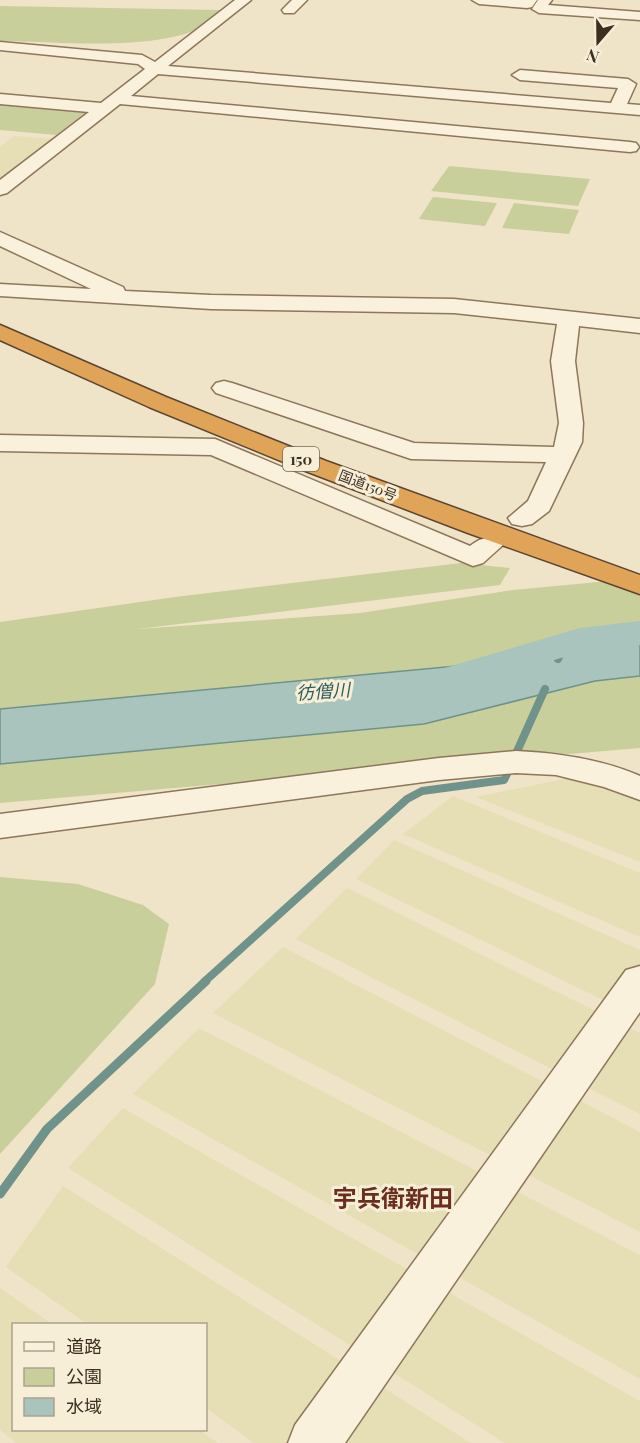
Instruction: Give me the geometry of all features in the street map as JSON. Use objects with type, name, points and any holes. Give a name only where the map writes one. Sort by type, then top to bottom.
[{"type":"highway","name":"国道150号","points":[[0,332],[134,392],[226,429],[471,525],[640,585]]},
{"type":"street","points":[[0,189],[9,175],[109,104],[244,0]]},
{"type":"street","points":[[481,0],[527,4],[530,0]]},
{"type":"street","points":[[545,0],[539,9],[594,5],[640,5]]},
{"type":"street","points":[[571,0],[640,16]]},
{"type":"street","points":[[0,46],[142,60],[155,69],[620,102]]},
{"type":"street","points":[[517,80],[620,102],[640,110]]},
{"type":"street","points":[[0,99],[109,104],[630,147]]},
{"type":"street","points":[[0,238],[130,299]]},
{"type":"street","points":[[0,290],[130,299],[454,306],[640,326]]},
{"type":"street","points":[[522,518],[538,505],[569,442],[571,423],[563,361],[569,317]]},
{"type":"street","points":[[224,388],[411,451],[564,455]]},
{"type":"street","points":[[0,443],[215,447],[473,557],[489,545]]},
{"type":"street","points":[[0,826],[439,769],[516,762],[556,764],[628,784]]},
{"type":"street","points":[[314,1443],[640,981]]},
{"type":"shaded area","points":[[14,136],[55,139],[0,184],[0,147]]},
{"type":"shaded area","points":[[583,775],[640,800],[640,862],[476,797]]},
{"type":"shaded area","points":[[453,796],[640,873],[640,937],[403,834]]},
{"type":"shaded area","points":[[394,840],[640,950],[640,1018],[356,879]]},
{"type":"shaded area","points":[[347,888],[640,1033],[640,1114],[296,939]]},
{"type":"shaded area","points":[[283,947],[640,1132],[640,1232],[213,1013]]},
{"type":"shaded area","points":[[199,1028],[640,1255],[640,1379],[133,1094]]},
{"type":"shaded area","points":[[123,1108],[640,1401],[640,1443],[505,1443],[68,1168]]},
{"type":"shaded area","points":[[63,1186],[471,1443],[254,1443],[207,1409],[207,1323],[86,1323],[6,1267]]},
{"type":"shaded area","points":[[0,1288],[51,1323],[12,1323],[12,1431],[200,1431],[218,1443],[17,1443],[0,1430]]},
{"type":"green space","points":[[0,6],[220,10],[220,17],[199,29],[174,37],[145,41],[83,43],[0,41]]},
{"type":"green space","points":[[0,100],[93,107],[56,135],[0,130]]},
{"type":"green space","points":[[449,166],[590,179],[578,206],[431,191]]},
{"type":"green space","points":[[433,197],[497,203],[485,226],[419,219]]},
{"type":"green space","points":[[514,203],[579,210],[569,234],[502,228]]},
{"type":"green space","points":[[461,563],[510,568],[500,585],[138,629],[360,613],[513,590],[640,578],[640,748],[0,803],[0,622],[175,597]]},
{"type":"green space","points":[[0,877],[78,884],[143,905],[169,924],[155,984],[0,1154]]},
{"type":"water","points":[[640,638],[640,676],[595,681],[424,724],[0,764],[0,709],[510,661]]},
{"type":"waterway","name":"彷僧川","points":[[455,678],[580,640],[640,633]]},
{"type":"waterway","points":[[558,659],[564,645]]},
{"type":"waterway","points":[[514,758],[545,689]]},
{"type":"waterway","points":[[204,982],[407,799],[422,791],[504,780],[510,768]]},
{"type":"waterway","points":[[0,1194],[47,1129],[206,981]]},
{"type":"district","name":"宇兵衛新田","points":[[393,1197]]}]
